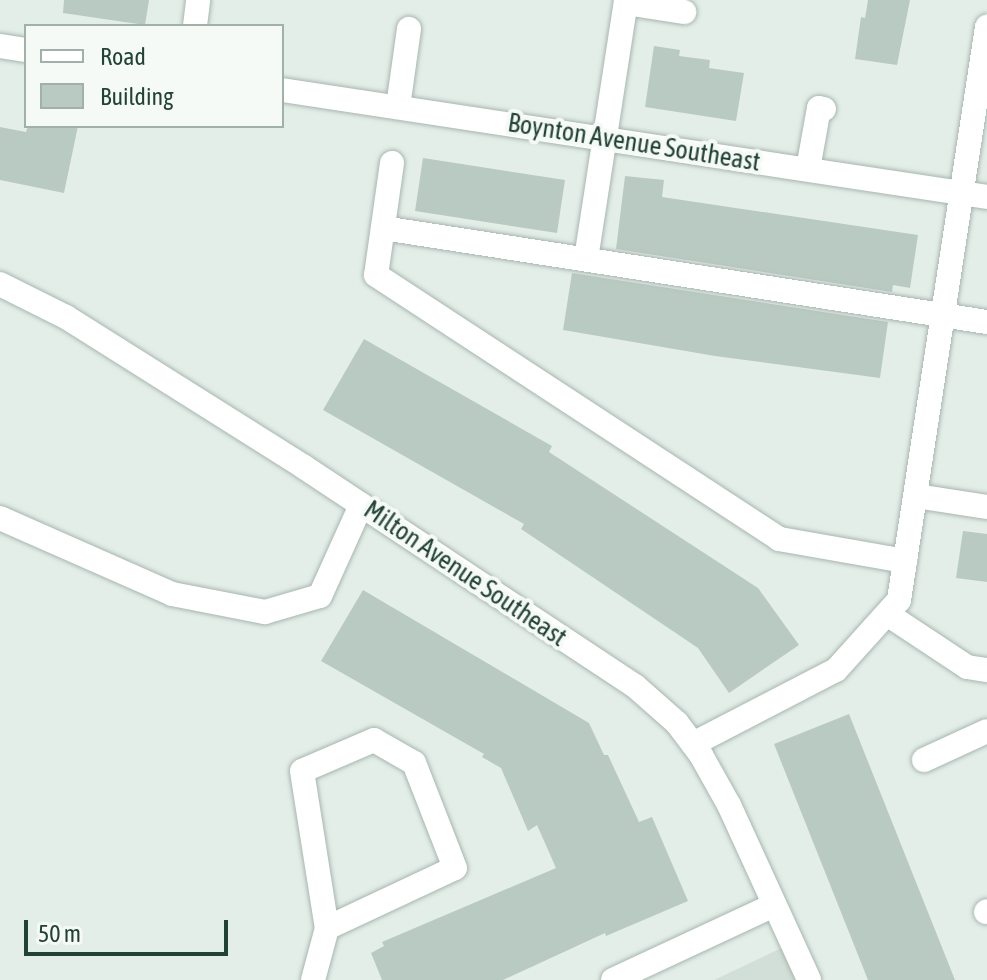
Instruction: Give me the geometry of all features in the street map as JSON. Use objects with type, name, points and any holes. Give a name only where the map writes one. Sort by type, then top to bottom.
[{"type":"street","points":[[195,24],[198,0]]},
{"type":"street","points":[[586,259],[626,2],[684,12]]},
{"type":"street","points":[[693,744],[836,670],[899,600],[944,315],[975,195],[987,27]]},
{"type":"street","points":[[398,107],[409,29]]},
{"type":"street","points":[[0,46],[24,50]]},
{"type":"street","name":"Boynton Avenue Southeast","points":[[284,90],[975,195]]},
{"type":"street","points":[[808,169],[819,108],[824,109]]},
{"type":"street","points":[[392,163],[376,275],[779,539],[905,561]]},
{"type":"street","points":[[383,228],[987,322]]},
{"type":"street","name":"Milton Avenue Southeast","points":[[0,284],[66,317],[361,505],[635,686],[677,723],[693,744],[729,805],[809,980]]},
{"type":"street","points":[[916,496],[987,507]]},
{"type":"street","points":[[0,518],[172,594],[265,612],[320,596],[361,505]]},
{"type":"street","points":[[887,614],[967,667],[987,670]]},
{"type":"street","points":[[924,760],[987,731]]},
{"type":"street","points":[[313,980],[327,928],[302,771],[374,740],[414,763],[455,868],[327,928]]},
{"type":"street","points":[[613,980],[774,905]]},
{"type":"shaded area","points":[[792,943],[808,980],[714,980]]},
{"type":"building","points":[[64,0],[149,0],[145,24],[63,13]]},
{"type":"building","points":[[868,0],[910,0],[897,65],[855,59],[861,17],[865,18]]},
{"type":"building","points":[[654,46],[680,50],[679,56],[710,60],[709,68],[744,73],[736,121],[645,107]]},
{"type":"building","points":[[0,127],[26,132],[27,128],[78,128],[64,193],[0,180]]},
{"type":"building","points":[[423,158],[565,180],[557,233],[415,211]]},
{"type":"building","points":[[625,176],[664,180],[662,197],[918,235],[910,288],[893,285],[892,292],[616,249]]},
{"type":"building","points":[[572,273],[888,322],[880,378],[715,356],[563,330]]},
{"type":"building","points":[[364,339],[552,446],[549,452],[758,588],[799,645],[729,693],[698,648],[521,529],[524,524],[323,410]]},
{"type":"building","points":[[963,531],[987,534],[987,582],[956,578]]},
{"type":"building","points":[[363,590],[589,723],[604,755],[608,755],[639,822],[652,817],[688,901],[606,936],[605,933],[503,980],[382,980],[371,953],[384,946],[382,942],[556,868],[537,825],[528,831],[501,768],[482,757],[484,754],[321,661]]},
{"type":"building","points":[[849,714],[955,980],[868,980],[774,744]]}]
